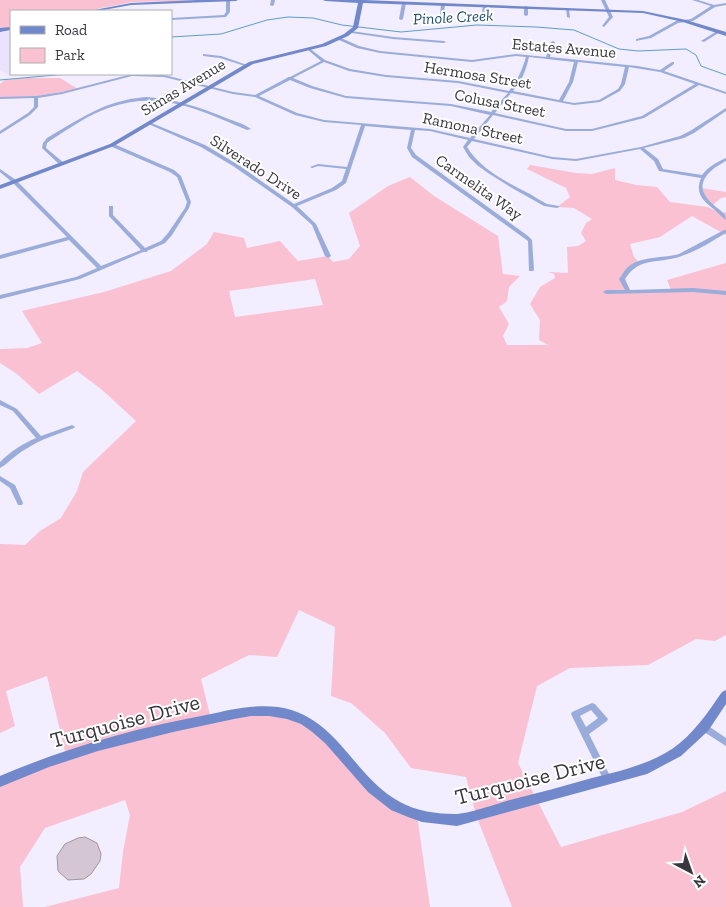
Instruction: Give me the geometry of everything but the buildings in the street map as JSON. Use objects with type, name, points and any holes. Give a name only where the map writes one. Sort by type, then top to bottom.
[{"type":"main road","points":[[98,10],[131,4],[236,0]]},
{"type":"main road","points":[[324,0],[653,13],[726,34]]},
{"type":"main road","name":"Simas Avenue","points":[[0,186],[112,145],[245,65],[340,39],[352,31],[356,24],[362,1]]},
{"type":"street","points":[[172,19],[221,17],[227,14],[228,0]]},
{"type":"street","points":[[272,6],[273,0]]},
{"type":"street","points":[[603,0],[611,17],[604,26]]},
{"type":"street","points":[[694,0],[714,6]]},
{"type":"street","points":[[401,19],[404,3]]},
{"type":"street","points":[[442,4],[442,15]]},
{"type":"street","points":[[637,40],[650,37],[677,22],[692,20],[714,6],[726,4]]},
{"type":"street","points":[[484,6],[484,13]]},
{"type":"street","points":[[526,7],[526,15]]},
{"type":"street","points":[[567,9],[569,17]]},
{"type":"street","points":[[352,31],[404,39],[444,42]]},
{"type":"street","points":[[703,41],[718,32]]},
{"type":"street","name":"Estates Avenue","points":[[340,39],[358,47],[380,52],[472,62],[506,55],[627,66],[661,71],[726,93]]},
{"type":"street","points":[[548,58],[553,42]]},
{"type":"street","name":"Hermosa Street","points":[[309,49],[324,61],[367,74],[458,82],[560,102],[584,104],[600,101],[622,87],[627,66]]},
{"type":"street","points":[[204,55],[221,57],[245,65]]},
{"type":"street","points":[[528,56],[524,70],[510,92],[466,147],[468,152],[486,169],[546,205],[557,207]]},
{"type":"street","points":[[256,96],[324,61]]},
{"type":"street","points":[[560,102],[571,82],[576,61]]},
{"type":"street","points":[[661,71],[672,63]]},
{"type":"street","name":"Ramona Street","points":[[0,98],[36,97],[62,93],[128,75]]},
{"type":"street","name":"Ramona Street","points":[[148,75],[164,76],[233,93],[256,96],[296,114],[324,121],[363,126],[412,128],[471,139],[552,158],[576,160],[641,148],[687,134],[726,109]]},
{"type":"street","name":"Colusa Street","points":[[289,78],[311,87],[346,97],[451,105],[566,130],[592,130],[652,113],[698,84]]},
{"type":"street","points":[[0,133],[30,114],[36,108],[36,97]]},
{"type":"street","points":[[62,164],[44,148],[48,139],[108,106],[127,100],[144,99],[183,103],[250,129]]},
{"type":"street","name":"Silverado Drive","points":[[148,123],[203,146],[294,206],[314,224],[328,256]]},
{"type":"street","points":[[294,206],[334,189],[344,182],[363,126]]},
{"type":"street","name":"Carmelita Way","points":[[412,128],[409,148],[414,156],[530,241],[531,270]]},
{"type":"street","points":[[0,297],[60,282],[101,269],[145,251],[162,242],[170,234],[189,202],[179,176],[172,171],[112,145]]},
{"type":"street","points":[[641,148],[656,160],[661,170],[703,177]]},
{"type":"street","points":[[726,159],[708,171],[703,177],[701,188],[704,196],[726,219]]},
{"type":"street","points":[[312,167],[348,168]]},
{"type":"street","points":[[0,170],[14,181],[101,269]]},
{"type":"street","points":[[111,208],[111,215],[145,251]]},
{"type":"street","points":[[628,291],[622,279],[632,265],[639,262],[679,256],[726,231]]},
{"type":"street","points":[[0,257],[70,238]]},
{"type":"street","points":[[606,292],[693,290],[726,293]]},
{"type":"street","points":[[0,402],[15,410],[39,438]]},
{"type":"street","points":[[0,466],[21,447],[39,438],[72,427]]},
{"type":"street","points":[[0,478],[13,486],[20,504]]},
{"type":"street","name":"Turquoise Drive","points":[[0,782],[66,756],[136,735],[244,712],[269,711],[293,715],[314,726],[330,740],[369,787],[404,811],[430,819],[457,820],[643,770],[677,752],[704,727],[726,695]]},
{"type":"street","points":[[704,727],[726,742]]},
{"type":"street","points":[[584,733],[608,780]]},
{"type":"shaded area","points":[[10,31],[10,75],[28,75],[10,76],[0,70],[0,32]]},
{"type":"green space","points":[[0,0],[213,0],[133,2],[91,10],[10,10],[10,28],[0,28]]},
{"type":"green space","points":[[60,78],[78,89],[37,96],[0,98],[0,84],[5,80]]},
{"type":"green space","points":[[530,165],[592,174],[615,168],[615,180],[657,187],[670,202],[708,207],[720,213],[726,212],[726,235],[692,216],[660,237],[630,244],[634,257],[639,262],[622,279],[629,291],[671,290],[667,280],[726,263],[726,635],[715,641],[696,639],[648,665],[570,668],[537,686],[518,763],[561,847],[682,812],[726,791],[726,907],[512,907],[476,815],[466,777],[411,768],[385,733],[351,703],[331,696],[335,627],[299,610],[277,657],[249,655],[201,679],[211,719],[269,711],[314,726],[369,787],[417,815],[430,907],[45,907],[119,888],[130,815],[125,800],[45,828],[20,867],[23,907],[0,907],[0,782],[66,755],[47,676],[6,691],[15,726],[0,733],[0,544],[25,545],[40,531],[61,518],[77,491],[83,472],[136,421],[101,389],[77,371],[39,394],[17,374],[0,363],[0,349],[27,348],[42,343],[22,311],[104,292],[171,271],[207,244],[214,232],[244,238],[247,248],[280,241],[298,261],[328,256],[333,262],[349,259],[360,246],[349,213],[388,186],[410,177],[434,196],[498,236],[503,274],[520,276],[509,287],[507,301],[499,307],[509,324],[503,336],[507,345],[548,345],[539,340],[540,320],[530,304],[540,287],[555,278],[554,274],[548,272],[568,273],[567,247],[578,246],[586,241],[581,233],[586,223],[592,219],[574,208],[557,207],[570,197],[566,188],[527,169]],"holes":[[[315,279],[323,305],[235,317],[229,291]]]},
{"type":"green space","points":[[701,188],[726,192],[726,197],[721,198],[713,205],[703,196]]},
{"type":"waterway","name":"Pinole Creek","points":[[172,37],[221,34],[267,20],[288,17],[313,18],[342,25],[401,32],[477,25],[536,27],[574,30],[619,49],[638,51],[686,49],[696,55],[701,66],[726,75]]},
{"type":"waterway","name":"Pinole Creek","points":[[0,80],[56,75]]}]
